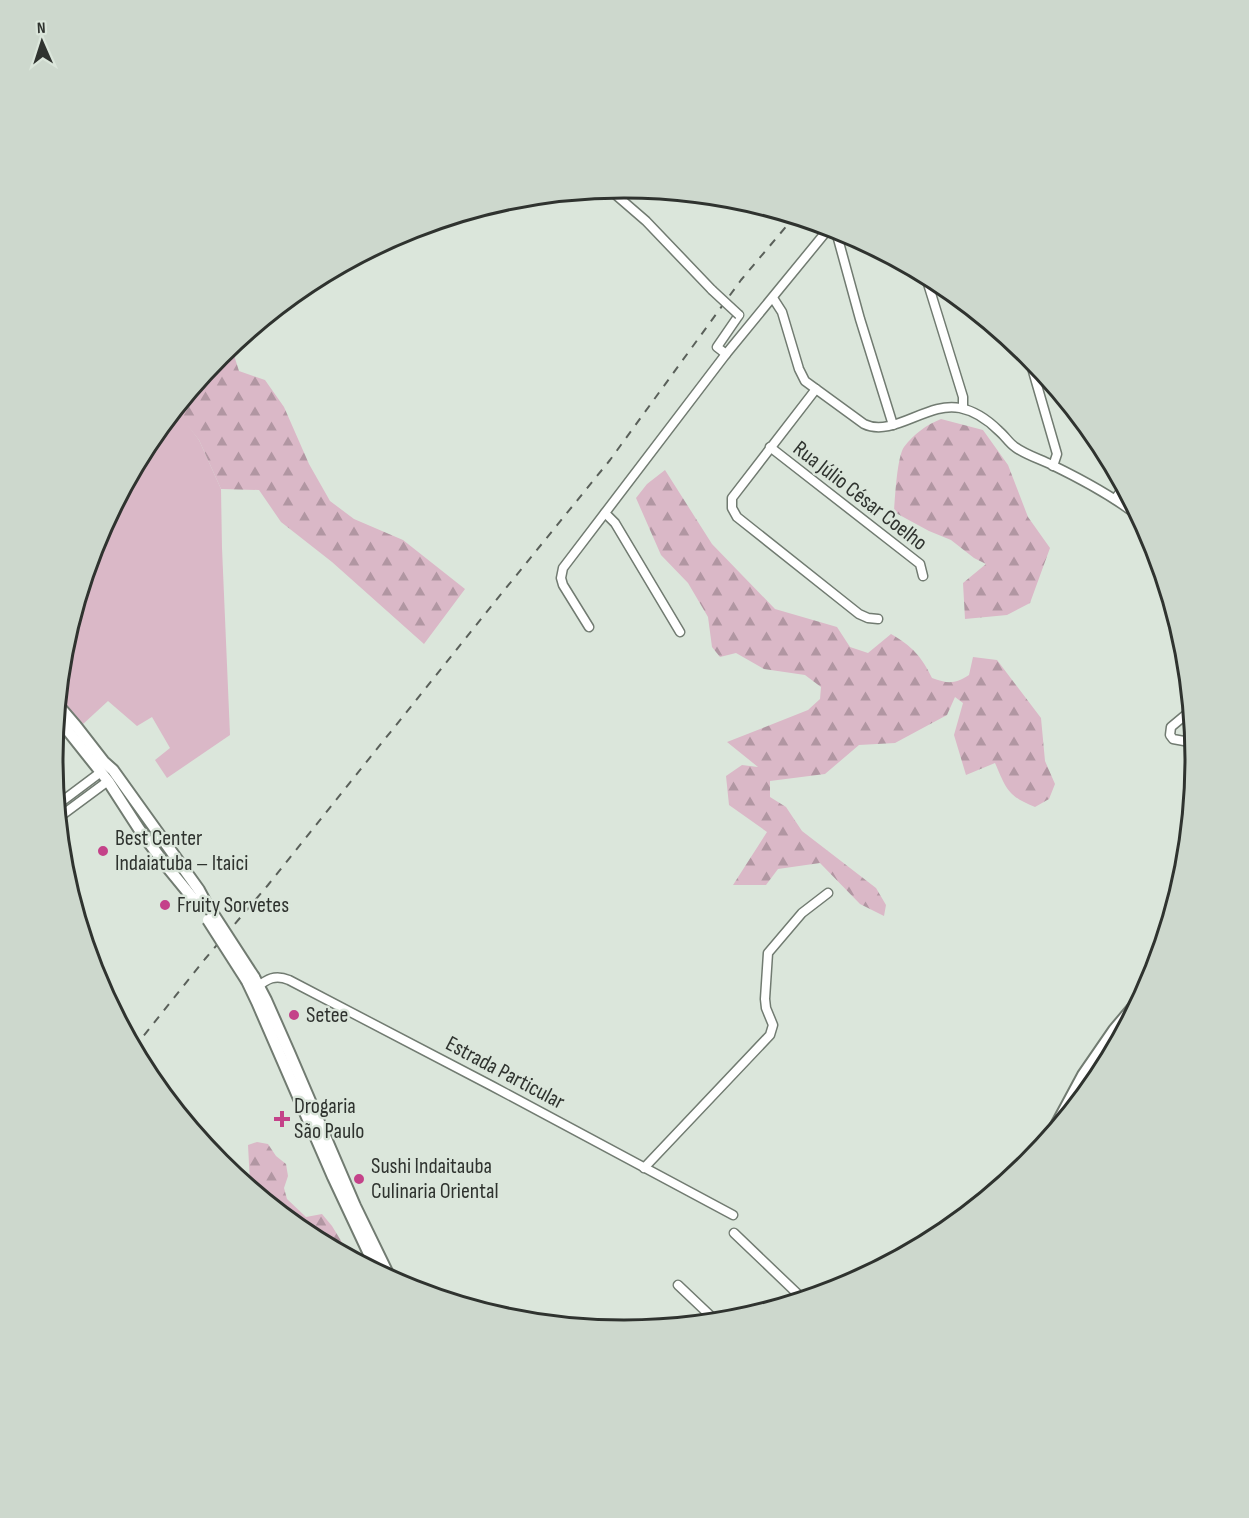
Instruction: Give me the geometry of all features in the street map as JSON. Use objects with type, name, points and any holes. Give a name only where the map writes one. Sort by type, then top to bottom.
[{"type":"main road","points":[[65,713],[76,726],[139,829],[179,882],[203,905],[253,984],[285,1042],[355,1206],[385,1267]]},
{"type":"main road","points":[[64,725],[104,772],[129,791]]},
{"type":"main road","points":[[104,772],[113,770],[129,791],[199,890],[203,905]]},
{"type":"main road","points":[[253,984],[337,1185],[372,1261]]},
{"type":"main road","points":[[1067,1105],[1083,1075],[1120,1023]]},
{"type":"street","points":[[619,197],[646,221],[712,290],[740,315],[717,347],[726,354]]},
{"type":"street","points":[[589,627],[563,585],[561,578],[563,568],[726,354],[824,234]]},
{"type":"street","points":[[838,240],[893,425]]},
{"type":"street","points":[[929,288],[963,397],[963,408]]},
{"type":"street","points":[[773,298],[782,312],[801,375],[816,389],[868,426],[893,425],[927,411],[946,407],[963,408],[983,418],[1013,446],[1053,465],[1126,507]]},
{"type":"street","points":[[1034,375],[1057,454],[1053,465]]},
{"type":"street","points":[[816,389],[732,498],[732,508],[737,517],[860,614],[878,619]]},
{"type":"street","name":"Rua Júlio César Coelho","points":[[770,447],[920,564],[923,576]]},
{"type":"street","points":[[1115,499],[1120,495]]},
{"type":"street","points":[[605,513],[615,523],[680,632]]},
{"type":"street","points":[[1184,716],[1171,727],[1170,735],[1173,739],[1186,741]]},
{"type":"street","points":[[64,799],[104,772]]},
{"type":"street","points":[[66,812],[81,801],[104,772]]},
{"type":"street","points":[[74,792],[81,801]]},
{"type":"street","points":[[644,1168],[770,1035],[773,1025],[765,999],[768,953],[802,913],[828,892]]},
{"type":"street","name":"Estrada Particular","points":[[253,984],[275,977],[289,980],[733,1215]]},
{"type":"street","points":[[734,1233],[797,1293]]},
{"type":"street","points":[[678,1285],[709,1314]]},
{"type":"green space","points":[[234,355],[239,371],[265,380],[284,407],[309,464],[330,501],[354,519],[403,540],[465,589],[424,644],[332,562],[281,522],[259,490],[221,489],[199,440],[187,425],[177,420]]},
{"type":"green space","points":[[941,419],[983,430],[1008,465],[1028,517],[1050,548],[1030,603],[1007,615],[965,619],[963,583],[986,564],[974,558],[951,540],[894,512],[898,468],[904,447],[921,430]]},
{"type":"green space","points":[[177,420],[187,424],[199,440],[221,489],[230,735],[167,778],[155,760],[170,748],[152,717],[137,726],[108,701],[82,725],[66,708],[74,649],[82,614],[106,544],[121,511],[138,478]]},
{"type":"green space","points":[[665,470],[712,544],[775,609],[837,627],[850,647],[868,653],[891,634],[916,653],[932,678],[943,681],[960,680],[969,675],[973,657],[997,660],[1041,718],[1045,761],[1055,784],[1049,799],[1035,807],[1018,799],[1005,785],[995,763],[966,775],[954,735],[963,703],[955,697],[947,715],[895,743],[859,745],[825,774],[770,781],[770,797],[786,807],[802,831],[876,888],[886,905],[884,916],[860,904],[820,863],[778,869],[766,885],[733,885],[767,832],[729,805],[726,776],[742,765],[758,767],[727,742],[808,710],[820,699],[821,687],[805,675],[764,669],[736,653],[720,657],[712,647],[708,617],[688,583],[661,555],[636,498],[647,484]]},
{"type":"green space","points":[[257,1142],[268,1144],[276,1156],[286,1164],[288,1176],[284,1188],[287,1199],[306,1217],[322,1214],[343,1245],[313,1226],[250,1177],[248,1145]]},
{"type":"railway","points":[[139,1042],[610,460],[741,280],[789,223]]},
{"type":"place","name":"Best Center Indaiatuba – Itaici","points":[[103,851]]},
{"type":"place","name":"Fruity Sorvetes","points":[[165,905]]},
{"type":"place","name":"Setee","points":[[294,1015]]},
{"type":"place","name":"Drogaria São Paulo","points":[[282,1119]]},
{"type":"place","name":"Sushi Indaitauba Culinaria Oriental","points":[[359,1179]]}]
